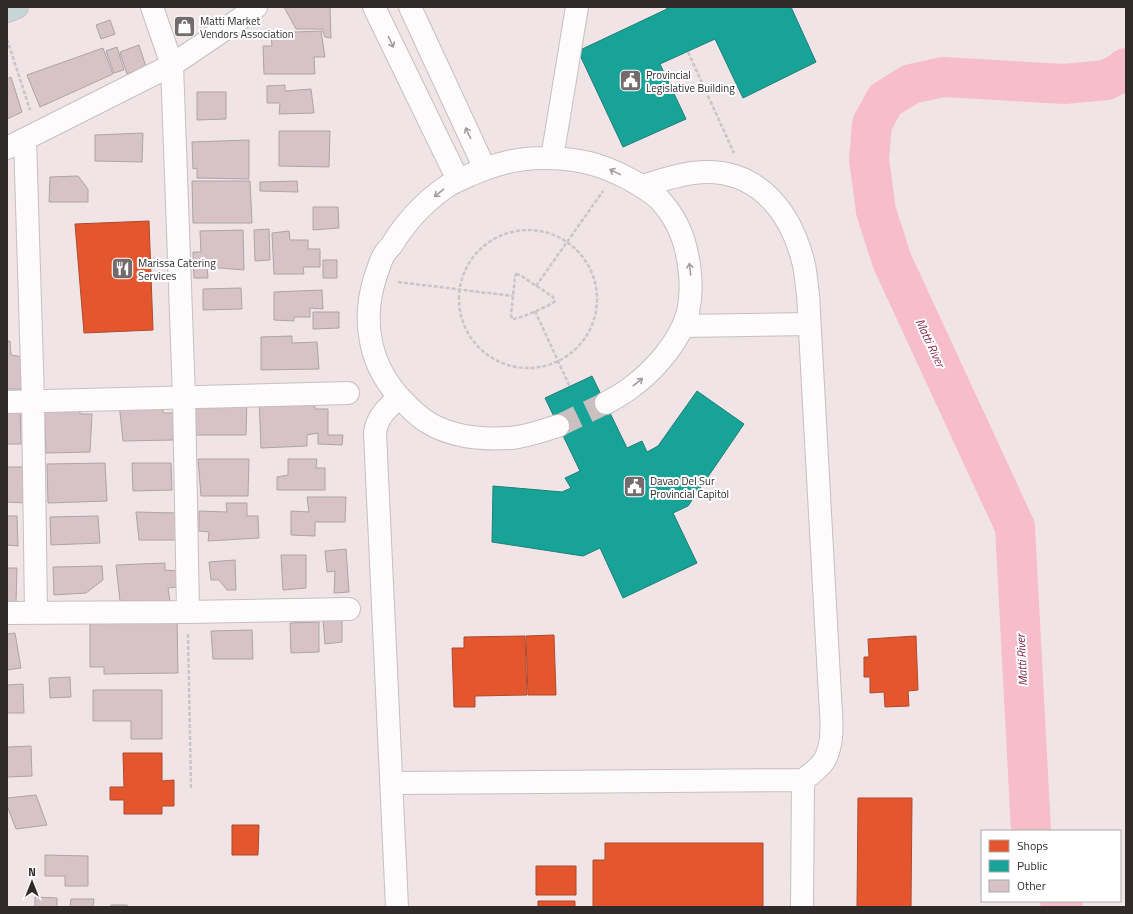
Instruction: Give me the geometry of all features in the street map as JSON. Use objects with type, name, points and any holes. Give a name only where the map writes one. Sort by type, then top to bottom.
[{"type":"highway","points":[[7,11],[17,7]]},
{"type":"street","points":[[152,7],[172,65],[184,397],[188,612]]},
{"type":"street","points":[[36,613],[33,401],[21,141],[172,65],[256,7]]},
{"type":"street","points":[[410,7],[485,169]]},
{"type":"street","points":[[552,158],[577,7]]},
{"type":"street","points":[[376,8],[458,180]]},
{"type":"street","points":[[558,426],[512,438],[475,438],[446,432],[423,420],[399,397],[385,378],[376,360],[369,336],[368,311],[381,260],[412,216],[446,186],[458,180],[498,164],[516,160],[552,158],[590,162],[616,172],[643,186],[658,198],[671,214],[686,247],[689,264],[691,280],[688,312],[683,326],[661,360],[646,376],[628,390],[606,403]]},
{"type":"street","points":[[392,783],[803,780],[823,762],[829,751],[831,739],[830,688],[808,294],[803,262],[787,221],[774,201],[760,189],[743,178],[728,173],[693,173],[676,176],[643,186]]},
{"type":"street","points":[[683,326],[809,324]]},
{"type":"street","points":[[7,402],[348,393]]},
{"type":"street","points":[[397,907],[376,426],[379,419],[399,397]]},
{"type":"street","points":[[7,613],[349,609]]},
{"type":"street","points":[[802,907],[803,780]]},
{"type":"path","points":[[7,39],[30,110],[21,141]]},
{"type":"path","points":[[688,52],[728,140],[743,178]]},
{"type":"path","points":[[536,286],[616,172]]},
{"type":"path","points":[[534,230],[552,234],[577,249],[591,269],[595,280],[597,304],[593,322],[585,338],[568,355],[547,365],[536,368],[524,368],[502,363],[487,354],[474,343],[462,323],[459,289],[461,278],[466,267],[480,248],[489,241],[511,231],[534,230]]},
{"type":"path","points":[[516,274],[553,296],[555,300],[552,304],[516,319],[512,319],[513,296],[514,277],[516,274]]},
{"type":"path","points":[[375,279],[513,296]]},
{"type":"path","points":[[535,311],[570,387]]},
{"type":"path","points":[[188,612],[191,788]]},
{"type":"building: Shops","points":[[149,221],[153,330],[84,333],[75,224]]},
{"type":"building: Shops","points":[[554,635],[556,695],[528,695],[526,636]]},
{"type":"building: Shops","points":[[525,636],[527,695],[475,696],[475,707],[454,707],[452,648],[464,648],[464,637]]},
{"type":"building: Shops","points":[[916,636],[918,690],[908,691],[909,706],[885,707],[884,692],[870,693],[870,677],[864,677],[864,657],[869,657],[868,639]]},
{"type":"building: Shops","points":[[123,753],[162,753],[162,781],[174,780],[174,806],[162,806],[162,814],[124,814],[124,800],[110,800],[110,787],[124,787]]},
{"type":"building: Shops","points":[[858,798],[912,798],[911,907],[857,907]]},
{"type":"building: Shops","points":[[232,825],[259,825],[258,855],[232,855]]},
{"type":"building: Shops","points":[[605,843],[763,843],[763,907],[593,907],[593,860],[605,860]]},
{"type":"building: Shops","points":[[536,866],[576,866],[576,895],[536,895]]},
{"type":"building: Shops","points":[[538,901],[575,901],[575,907],[538,907]]},
{"type":"building: Public","name":"Provincial Legislative Building","points":[[666,7],[791,7],[816,62],[743,98],[715,39],[660,64],[686,119],[623,147],[578,51],[667,9]]},
{"type":"building: Public","name":"Davao Del Sur Provincial Capitol","points":[[592,376],[627,448],[642,441],[647,452],[658,446],[697,391],[744,424],[688,506],[673,513],[697,563],[623,598],[600,548],[583,556],[492,542],[493,486],[562,492],[571,488],[565,478],[580,471],[545,398]]},
{"type":"building: Other","points":[[284,7],[330,7],[331,38],[325,37],[322,29],[296,29]]},
{"type":"building: Other","points":[[110,20],[115,34],[101,39],[96,25]]},
{"type":"building: Other","points":[[321,31],[325,57],[314,57],[315,74],[264,74],[263,46],[272,46],[271,33]]},
{"type":"building: Other","points":[[139,45],[146,67],[127,74],[120,52]]},
{"type":"building: Other","points":[[117,47],[124,70],[114,73],[106,51]]},
{"type":"building: Other","points":[[103,48],[113,74],[40,107],[27,75]]},
{"type":"building: Other","points":[[11,77],[22,112],[7,119],[7,79]]},
{"type":"building: Other","points":[[285,85],[285,91],[311,89],[314,113],[279,114],[280,103],[267,103],[267,86]]},
{"type":"building: Other","points":[[197,92],[226,92],[226,119],[197,120]]},
{"type":"building: Other","points":[[279,131],[330,131],[329,167],[279,166]]},
{"type":"building: Other","points":[[143,133],[142,162],[95,161],[95,135]]},
{"type":"building: Other","points":[[249,140],[249,179],[197,178],[197,168],[193,169],[192,142]]},
{"type":"building: Other","points":[[78,176],[88,189],[88,202],[49,202],[50,177]]},
{"type":"building: Other","points":[[192,181],[250,181],[252,223],[193,223]]},
{"type":"building: Other","points":[[297,181],[298,192],[260,191],[260,182]]},
{"type":"building: Other","points":[[313,207],[338,207],[339,228],[313,230]]},
{"type":"building: Other","points":[[269,229],[270,260],[255,261],[254,230]]},
{"type":"building: Other","points":[[243,230],[244,270],[207,267],[208,278],[194,278],[193,252],[201,252],[200,231]]},
{"type":"building: Other","points":[[289,231],[290,240],[308,240],[308,249],[320,249],[320,267],[303,267],[304,274],[274,274],[272,233]]},
{"type":"building: Other","points":[[323,260],[337,260],[337,278],[323,278]]},
{"type":"building: Other","points":[[241,288],[242,309],[203,310],[203,289]]},
{"type":"building: Other","points":[[322,290],[323,309],[310,308],[310,317],[294,317],[294,321],[274,320],[274,292]]},
{"type":"building: Other","points":[[313,312],[339,312],[339,328],[313,329]]},
{"type":"building: Other","points":[[292,336],[292,343],[317,342],[319,369],[261,370],[261,337]]},
{"type":"building: Other","points":[[7,341],[10,341],[11,355],[23,357],[24,389],[7,389]]},
{"type":"building: Other","points":[[259,398],[314,398],[315,409],[328,409],[328,435],[343,435],[342,445],[318,444],[318,433],[307,435],[307,446],[261,448]]},
{"type":"building: Other","points":[[247,400],[246,435],[194,435],[193,401]]},
{"type":"building: Other","points":[[162,401],[163,413],[174,413],[173,440],[123,441],[119,403]]},
{"type":"building: Other","points":[[44,404],[79,404],[80,414],[92,414],[90,452],[46,453]]},
{"type":"building: Other","points":[[20,405],[21,444],[7,444],[7,406]]},
{"type":"building: Other","points":[[198,459],[249,459],[248,496],[201,496]]},
{"type":"building: Other","points":[[288,459],[317,459],[316,468],[325,468],[325,490],[277,490],[277,477],[288,475]]},
{"type":"building: Other","points":[[105,463],[107,501],[48,503],[47,464]]},
{"type":"building: Other","points":[[132,463],[171,463],[172,490],[133,491]]},
{"type":"building: Other","points":[[7,467],[24,467],[26,503],[7,502]]},
{"type":"building: Other","points":[[307,497],[346,497],[345,522],[315,522],[315,536],[291,535],[291,511],[309,512]]},
{"type":"building: Other","points":[[226,503],[247,503],[247,516],[258,516],[259,538],[208,541],[209,532],[199,531],[199,511],[227,512]]},
{"type":"building: Other","points":[[136,512],[176,513],[177,540],[139,540]]},
{"type":"building: Other","points":[[7,516],[17,516],[18,546],[7,545]]},
{"type":"building: Other","points":[[98,516],[100,543],[51,545],[50,517]]},
{"type":"building: Other","points":[[346,549],[349,592],[334,593],[335,571],[327,572],[325,551]]},
{"type":"building: Other","points":[[281,555],[306,555],[306,588],[283,590]]},
{"type":"building: Other","points":[[235,560],[236,590],[227,590],[219,580],[211,580],[209,562]]},
{"type":"building: Other","points":[[165,563],[165,570],[177,571],[178,587],[168,588],[170,601],[120,601],[116,565]]},
{"type":"building: Other","points":[[102,566],[103,580],[86,593],[54,595],[53,567]]},
{"type":"building: Other","points":[[7,568],[17,568],[16,603],[7,602]]},
{"type":"building: Other","points":[[177,618],[178,673],[104,674],[104,667],[90,667],[90,622]]},
{"type":"building: Other","points":[[342,618],[342,642],[325,644],[323,619]]},
{"type":"building: Other","points":[[319,622],[319,652],[291,653],[290,623]]},
{"type":"building: Other","points":[[252,630],[253,659],[213,659],[211,631]]},
{"type":"building: Other","points":[[15,633],[21,668],[7,670],[7,634]]},
{"type":"building: Other","points":[[70,677],[71,697],[50,698],[49,678]]},
{"type":"building: Other","points":[[23,684],[24,713],[7,713],[7,685]]},
{"type":"building: Other","points":[[93,690],[162,690],[162,739],[131,739],[131,721],[93,721]]},
{"type":"building: Other","points":[[31,746],[32,776],[7,777],[7,747]]},
{"type":"building: Other","points":[[36,795],[47,825],[16,829],[7,806],[7,798]]},
{"type":"building: Other","points":[[45,855],[88,856],[88,886],[65,886],[65,876],[45,876]]},
{"type":"building: Other","points":[[35,897],[57,898],[57,907],[35,907]]},
{"type":"building: Other","points":[[71,899],[94,899],[93,907],[70,907]]},
{"type":"building: Other","points":[[111,905],[127,905],[128,907],[111,907]]},
{"type":"waterway","name":"Matti River","points":[[1031,830],[1015,527],[892,261],[876,211],[869,159],[872,124],[885,100],[911,84],[943,77],[1064,84],[1106,80],[1122,72],[1126,68]]},
{"type":"waterway","name":"Matti River","points":[[1060,902],[1063,907]]},
{"type":"tunnel","points":[[558,426],[606,403]]},
{"type":"place","name":"Matti Market Vendors Association","points":[[184,27]]},
{"type":"place","name":"Provincial Legislative Building","points":[[630,81]]},
{"type":"place","name":"Marissa Catering Services","points":[[122,269]]},
{"type":"place","name":"Davao Del Sur Provincial Capitol","points":[[635,487]]}]
